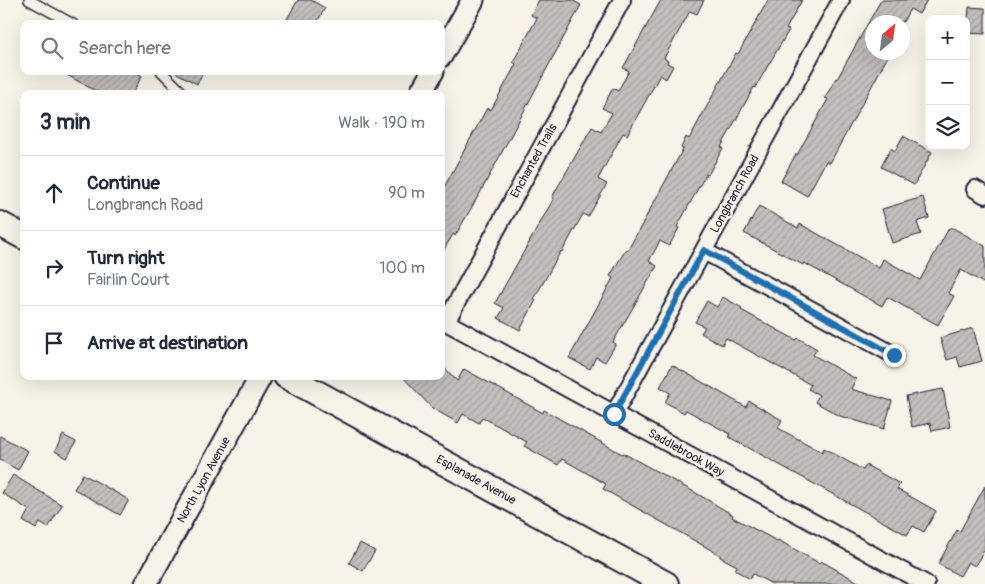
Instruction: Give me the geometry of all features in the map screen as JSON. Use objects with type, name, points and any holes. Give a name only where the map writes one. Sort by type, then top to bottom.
[{"type":"main road","points":[[0,224],[20,235]]},
{"type":"main road","name":"Esplanade Avenue","points":[[293,380],[666,584]]},
{"type":"street","points":[[445,49],[473,0]]},
{"type":"street","name":"Enchanted Trails","points":[[446,322],[622,0]]},
{"type":"street","name":"Longbranch Road","points":[[614,414],[841,0]]},
{"type":"street","points":[[422,90],[431,75]]},
{"type":"street","points":[[704,250],[894,355]]},
{"type":"street","name":"Saddlebrook Way","points":[[446,322],[926,584]]},
{"type":"street","name":"North Lyon Avenue","points":[[146,584],[259,380]]},
{"type":"lane","points":[[29,0],[66,20]]},
{"type":"lane","points":[[165,75],[181,90]]},
{"type":"building","points":[[298,0],[311,0],[325,8],[318,20],[286,20]]},
{"type":"building","points":[[539,0],[572,0],[581,5],[480,193],[455,236],[453,234],[445,248],[445,186],[487,108],[491,110],[516,64],[513,62],[537,18],[531,15]]},
{"type":"building","points":[[661,0],[704,0],[697,14],[690,11],[664,58],[668,61],[667,63],[673,66],[666,79],[660,75],[627,135],[623,133],[598,179],[607,184],[588,217],[583,214],[534,299],[536,300],[520,330],[498,318],[504,308],[495,303],[592,127],[601,132],[612,113],[602,108],[613,88],[618,91],[629,71],[623,68]]},
{"type":"building","points":[[768,0],[802,0],[786,29],[789,30],[754,87],[721,147],[723,148],[708,175],[706,174],[677,227],[679,228],[669,246],[660,241],[649,261],[657,266],[613,342],[616,344],[605,362],[596,357],[590,369],[569,358],[613,278],[610,276],[626,249],[628,250],[683,149],[681,148],[686,137],[689,139],[736,53],[738,54]]},
{"type":"building","points":[[881,0],[927,0],[919,14],[910,9],[907,15],[873,15]]},
{"type":"building","points":[[969,7],[985,8],[985,34],[970,33],[970,15],[968,15]]},
{"type":"building","points":[[865,29],[865,60],[886,60],[830,163],[826,161],[807,196],[781,181],[828,99],[825,98]]},
{"type":"building","points":[[67,75],[142,76],[134,90],[94,90]]},
{"type":"building","points":[[180,75],[202,75],[197,84]]},
{"type":"building","points":[[903,136],[925,148],[925,150],[932,152],[914,185],[881,167],[891,148],[895,151]]},
{"type":"building","points":[[923,197],[929,218],[917,222],[921,234],[892,243],[882,209]]},
{"type":"building","points":[[759,206],[798,228],[800,224],[879,268],[883,259],[920,280],[949,228],[953,228],[985,246],[985,284],[961,270],[948,293],[954,296],[938,325],[887,297],[882,306],[804,263],[803,265],[744,233]]},
{"type":"building","points":[[723,297],[742,308],[741,310],[796,340],[798,338],[817,349],[813,355],[856,379],[851,389],[892,401],[884,429],[840,416],[815,402],[819,395],[808,389],[811,385],[726,338],[722,345],[701,333],[705,327],[695,322],[707,301],[717,307]]},
{"type":"building","points":[[973,328],[982,361],[960,367],[957,357],[947,360],[940,338]]},
{"type":"building","points":[[672,365],[746,407],[749,401],[782,420],[778,428],[822,452],[824,448],[863,470],[866,465],[900,484],[897,489],[936,511],[924,532],[913,526],[907,535],[729,437],[730,434],[686,410],[684,413],[665,402],[670,393],[660,387]]},
{"type":"building","points":[[445,368],[457,381],[464,369],[543,413],[544,410],[696,493],[733,515],[732,517],[819,563],[821,561],[862,584],[772,584],[753,574],[750,579],[735,570],[737,566],[720,557],[720,555],[603,489],[606,484],[562,459],[558,465],[524,446],[527,442],[482,417],[479,423],[463,414],[458,423],[432,408],[406,380],[445,380]]},
{"type":"building","points":[[943,389],[950,427],[932,431],[930,423],[912,427],[906,396]]},
{"type":"building","points":[[63,435],[76,442],[67,458],[55,451]]},
{"type":"building","points":[[0,436],[28,451],[18,470],[0,460]]},
{"type":"building","points":[[83,474],[129,500],[120,515],[74,489]]},
{"type":"building","points":[[13,475],[62,505],[48,528],[40,523],[36,529],[23,521],[29,510],[2,493]]},
{"type":"building","points":[[985,486],[985,549],[975,566],[968,562],[960,576],[938,564],[957,530],[960,531]]},
{"type":"building","points":[[360,543],[375,551],[363,571],[349,563]]},
{"type":"route","points":[[614,414],[704,250],[894,355]]}]
